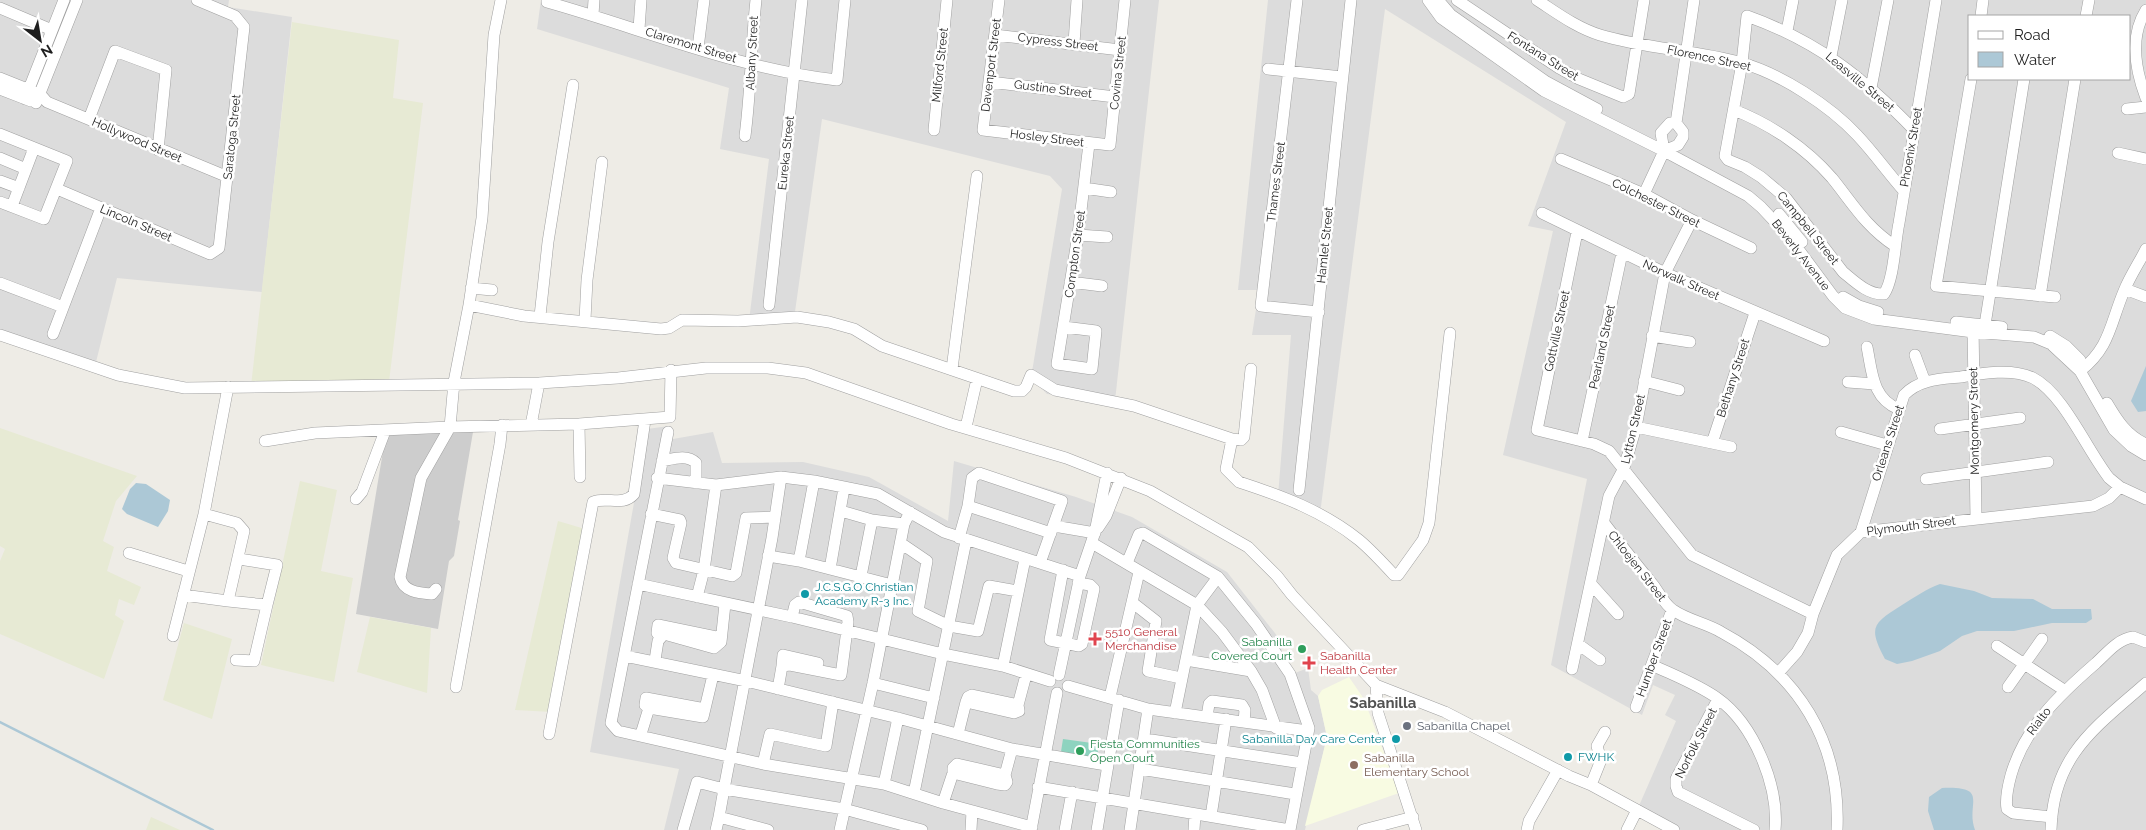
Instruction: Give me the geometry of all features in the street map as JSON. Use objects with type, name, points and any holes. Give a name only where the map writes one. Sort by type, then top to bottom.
[{"type":"street","points":[[27,94],[64,0]]},
{"type":"street","points":[[41,100],[77,0]]},
{"type":"street","name":"Saratoga Street","points":[[197,0],[227,12],[240,20],[244,27],[222,242],[215,252]]},
{"type":"street","points":[[436,589],[432,594],[408,590],[401,583],[400,577],[421,478],[450,427],[454,382],[469,305],[482,218],[494,35],[501,0]]},
{"type":"street","points":[[593,15],[594,0]]},
{"type":"street","points":[[639,29],[641,0]]},
{"type":"street","points":[[698,48],[704,0]]},
{"type":"street","name":"Albany Street","points":[[745,136],[752,78],[750,64],[756,0]]},
{"type":"street","name":"Eureka Street","points":[[769,305],[802,0]]},
{"type":"street","name":"Claremont Street","points":[[547,1],[750,64],[794,75],[837,80],[845,0]]},
{"type":"street","name":"Milford Street","points":[[934,130],[948,0]]},
{"type":"street","name":"Davenport Street","points":[[983,130],[999,0]]},
{"type":"street","points":[[1074,44],[1078,0]]},
{"type":"street","name":"Covina Street","points":[[1110,145],[1125,0]]},
{"type":"street","name":"Thames Street","points":[[1297,0],[1261,306],[1318,312]]},
{"type":"street","name":"Hamlet Street","points":[[1299,490],[1351,0]]},
{"type":"street","name":"Beverly Avenue","points":[[1428,0],[1441,18],[1544,91],[1666,147]]},
{"type":"street","name":"Beverly Avenue","points":[[1438,0],[1451,15],[1544,81],[1752,191],[1772,207],[1794,230],[1837,292],[1848,301],[1875,312],[1978,328],[2035,331],[2052,337],[2066,346],[2121,425],[2130,435],[2146,444]]},
{"type":"street","name":"Fontana Street","points":[[1457,0],[1559,68],[1579,79],[1623,97],[1629,94],[1644,0]]},
{"type":"street","name":"Florence Street","points":[[1537,0],[1580,26],[1599,34],[1638,44],[1742,63],[1765,71],[1824,106],[1856,134],[1904,191]]},
{"type":"street","points":[[1644,194],[1666,147],[1681,142],[1683,137],[1683,132],[1676,123],[1694,0]]},
{"type":"street","points":[[1787,31],[1793,0]]},
{"type":"street","points":[[1831,56],[1842,0]]},
{"type":"street","points":[[1871,88],[1888,0]]},
{"type":"street","name":"Phoenix Street","points":[[1884,294],[1888,288],[1936,0]]},
{"type":"street","points":[[1981,15],[1983,0]]},
{"type":"street","points":[[2086,15],[2088,0]]},
{"type":"street","points":[[0,8],[52,30]]},
{"type":"street","points":[[2146,10],[2139,25],[2138,71],[2146,98]]},
{"type":"street","name":"Leasville Street","points":[[1747,16],[1787,31],[1831,56],[1871,88],[1915,131]]},
{"type":"street","name":"Campbell Street","points":[[1747,16],[1742,63],[1725,156],[1728,160],[1745,167],[1786,198],[1843,272],[1877,294],[1884,294]]},
{"type":"street","name":"Cypress Street","points":[[995,35],[1120,50]]},
{"type":"street","points":[[88,119],[115,50],[166,70],[158,150]]},
{"type":"street","points":[[1268,69],[1342,78]]},
{"type":"street","name":"Hollywood Street","points":[[0,78],[27,94],[158,150],[228,177]]},
{"type":"street","points":[[1971,80],[1936,286],[2055,297]]},
{"type":"street","name":"Montgomery Street","points":[[1976,518],[1972,375],[1978,328],[1989,291],[2024,80]]},
{"type":"street","points":[[2040,296],[2075,80]]},
{"type":"street","name":"Gustine Street","points":[[990,82],[1115,97]]},
{"type":"street","points":[[540,316],[548,242],[573,85]]},
{"type":"street","name":"Hollywood Street","points":[[0,89],[27,94]]},
{"type":"street","points":[[2128,109],[2146,107]]},
{"type":"street","points":[[1734,110],[1763,123],[1799,148],[1831,178],[1866,223],[1895,246]]},
{"type":"street","points":[[1666,147],[1661,138],[1662,130],[1670,124],[1676,123]]},
{"type":"street","name":"Hosley Street","points":[[983,130],[1110,145]]},
{"type":"street","points":[[0,134],[68,161],[44,219],[0,202]]},
{"type":"street","name":"Compton Street","points":[[1064,327],[1096,331],[1092,369],[1057,364],[1078,235],[1089,144]]},
{"type":"street","points":[[12,206],[34,148]]},
{"type":"street","points":[[2118,152],[2146,160]]},
{"type":"street","points":[[0,158],[26,169]]},
{"type":"street","name":"Colchester Street","points":[[1561,159],[1644,194],[1692,220],[1751,248]]},
{"type":"street","points":[[585,320],[587,280],[602,162]]},
{"type":"street","points":[[952,368],[977,176]]},
{"type":"street","points":[[0,181],[19,188]]},
{"type":"street","points":[[1084,188],[1111,192]]},
{"type":"street","name":"Lincoln Street","points":[[57,189],[210,254],[215,252]]},
{"type":"street","points":[[53,334],[100,208]]},
{"type":"street","name":"Norwalk Street","points":[[1542,213],[1622,254],[1755,313],[1824,341]]},
{"type":"street","name":"Lytton Street","points":[[1572,669],[1612,488],[1624,468],[1636,427],[1665,273],[1692,220]]},
{"type":"street","name":"Gottville Street","points":[[1577,232],[1537,430],[1582,441]]},
{"type":"street","points":[[1078,235],[1107,237]]},
{"type":"street","points":[[2083,369],[2097,357],[2104,345],[2125,289],[2146,249]]},
{"type":"street","name":"Pearland Street","points":[[1582,441],[1622,254]]},
{"type":"street","points":[[1070,282],[1102,286]]},
{"type":"street","points":[[0,283],[63,307]]},
{"type":"street","points":[[471,288],[492,290]]},
{"type":"street","points":[[2125,289],[2146,297]]},
{"type":"street","points":[[469,305],[508,314],[585,320],[661,329],[669,328],[682,320],[738,321],[797,317],[854,329],[882,346],[952,368],[977,379],[1022,392],[1031,375],[1055,390],[1134,406],[1232,440],[1241,440],[1244,437],[1251,369]]},
{"type":"street","name":"Bethany Street","points":[[1712,443],[1755,313]]},
{"type":"street","points":[[1232,440],[1226,469],[1231,476],[1239,482],[1307,507],[1332,521],[1359,540],[1394,575],[1398,575],[1423,540],[1429,523],[1450,333]]},
{"type":"street","points":[[0,335],[134,380],[185,388],[454,382],[539,383],[618,378],[671,370],[706,368],[768,368],[806,373],[951,424],[966,427],[1107,472],[1150,491],[1248,547],[1277,576],[1292,595],[1376,685],[1445,712],[1591,785],[1674,830]]},
{"type":"street","points":[[1652,336],[1690,342]]},
{"type":"street","points":[[1868,347],[1875,384],[1883,400],[1899,409]]},
{"type":"street","points":[[1914,355],[1925,382]]},
{"type":"street","name":"Beverly Avenue","points":[[2083,369],[2114,430],[2131,446],[2146,455]]},
{"type":"street","points":[[265,441],[315,432],[579,424],[646,420],[670,416],[671,370]]},
{"type":"street","name":"Orleans Street","points":[[1861,532],[1899,409],[1908,391],[1925,382],[1972,375],[2014,373],[2032,377],[2046,386],[2060,403],[2098,464],[2120,487]]},
{"type":"street","points":[[966,427],[977,379]]},
{"type":"street","points":[[1644,381],[1679,390]]},
{"type":"street","points":[[1848,382],[1875,384]]},
{"type":"street","points":[[531,425],[539,383]]},
{"type":"street","points":[[173,636],[204,514],[228,387]]},
{"type":"street","points":[[1940,429],[2020,418]]},
{"type":"street","points":[[549,734],[593,502],[597,500],[624,501],[634,494],[646,420]]},
{"type":"street","points":[[579,424],[580,476]]},
{"type":"street","points":[[456,687],[502,425]]},
{"type":"street","points":[[1636,427],[1730,447]]},
{"type":"street","points":[[356,499],[362,492],[385,431]]},
{"type":"street","points":[[668,432],[657,478],[611,723],[618,731],[641,734],[763,764],[884,784],[1031,828],[1057,693]]},
{"type":"street","points":[[1841,432],[1887,445]]},
{"type":"street","points":[[1582,441],[1609,450],[1692,555],[1813,614]]},
{"type":"street","points":[[662,461],[687,457],[692,459],[696,462],[696,483]]},
{"type":"street","points":[[1926,479],[2048,462]]},
{"type":"street","points":[[1068,686],[1062,693],[1057,693],[1050,687],[1055,678],[1066,643],[1079,580],[1094,536],[1107,472]]},
{"type":"street","points":[[914,793],[949,626],[972,478],[979,473],[1062,501],[1040,563]]},
{"type":"street","points":[[657,478],[716,485],[781,477],[814,480],[878,494],[963,539],[1063,570],[1090,585],[1094,589],[1082,644],[1079,646],[1052,641],[1049,636],[1063,570]]},
{"type":"street","points":[[716,830],[746,681],[781,477]]},
{"type":"street","points":[[1094,536],[1106,516],[1121,478]]},
{"type":"street","points":[[799,562],[814,480]]},
{"type":"street","points":[[697,597],[704,570],[716,485]]},
{"type":"street","points":[[2120,487],[2146,499]]},
{"type":"street","name":"Plymouth Street","points":[[1779,672],[1797,652],[1808,633],[1813,614],[1837,555],[1861,532],[2093,506],[2109,498],[2120,487]]},
{"type":"street","points":[[830,569],[844,488]]},
{"type":"street","points":[[968,506],[1053,529],[1094,536],[1139,572],[1197,605],[1222,632],[1250,671],[1262,690],[1276,728]]},
{"type":"street","points":[[841,511],[872,520],[904,524]]},
{"type":"street","points":[[840,830],[873,683],[902,544],[904,524],[910,512]]},
{"type":"street","points":[[204,514],[233,522],[244,531],[228,601]]},
{"type":"street","points":[[651,514],[680,520],[674,558],[676,563],[734,575],[746,518],[775,517]]},
{"type":"street","points":[[861,576],[872,520]]},
{"type":"street","name":"Chloejen Street","points":[[1604,524],[1672,610],[1721,631],[1749,648],[1779,672],[1799,697],[1823,740],[1831,762],[1838,809],[1837,830]]},
{"type":"street","points":[[1038,787],[1102,797],[1135,805],[1211,816],[1229,825],[1290,830],[1295,794],[1308,732],[1290,674],[1256,624],[1218,577],[1143,533],[1138,534],[1127,563]]},
{"type":"street","points":[[902,544],[928,561],[918,611],[949,626],[978,631],[989,586],[1018,591]]},
{"type":"street","points":[[130,553],[188,571]]},
{"type":"street","points":[[768,556],[861,576],[892,585]]},
{"type":"street","points":[[236,660],[254,661],[277,565],[239,559]]},
{"type":"street","points":[[1003,666],[1025,559]]},
{"type":"street","points":[[1097,830],[1115,698],[1139,572]]},
{"type":"street","points":[[1175,713],[1197,605],[1218,577]]},
{"type":"street","points":[[638,584],[792,617],[943,654],[1003,666],[1026,674],[1066,678],[1068,686]]},
{"type":"street","points":[[1592,584],[1618,614]]},
{"type":"street","points":[[184,595],[267,605]]},
{"type":"street","points":[[1133,603],[1156,621],[1148,672],[1181,678]]},
{"type":"street","points":[[655,660],[660,637],[664,634],[714,648],[718,646],[721,638],[725,604]]},
{"type":"street","name":"Humber Street","points":[[1636,706],[1672,610]]},
{"type":"street","points":[[778,689],[782,666],[790,665],[841,675],[847,630]]},
{"type":"street","name":"Rialto","points":[[2052,817],[2013,813],[2007,809],[2005,801],[2015,762],[2030,731],[2064,690],[2126,638],[2133,637],[2146,642]]},
{"type":"street","points":[[2008,687],[2042,639]]},
{"type":"street","points":[[1578,644],[1600,660]]},
{"type":"street","points":[[1997,646],[2064,690]]},
{"type":"street","points":[[625,656],[655,660],[713,675],[746,681],[898,718],[1012,749],[1106,765]]},
{"type":"street","points":[[1186,660],[1250,671]]},
{"type":"street","points":[[1652,665],[1718,699],[1750,736],[1761,756],[1770,782],[1776,820],[1775,830]]},
{"type":"street","points":[[958,734],[966,702],[972,695],[1018,705],[1026,674]]},
{"type":"street","points":[[641,734],[650,708],[703,717],[713,675]]},
{"type":"street","points":[[873,683],[934,698]]},
{"type":"street","points":[[2052,830],[2052,817],[2062,772],[2071,755],[2094,728],[2146,683]]},
{"type":"street","points":[[1376,685],[1378,713],[1416,830]]},
{"type":"street","points":[[1068,686],[1148,708],[1175,713],[1226,718],[1308,732]]},
{"type":"street","name":"Norfolk Street","points":[[1718,699],[1676,779],[1676,786],[1678,792],[1754,830]]},
{"type":"street","points":[[1207,716],[1209,704],[1212,700],[1242,705],[1245,710],[1244,722]]},
{"type":"street","points":[[763,764],[771,727],[825,746],[833,702]]},
{"type":"street","points":[[1130,830],[1148,708]]},
{"type":"street","points":[[884,784],[898,718]]},
{"type":"street","points":[[1211,816],[1226,718]]},
{"type":"street","points":[[1591,785],[1601,760],[1597,746],[1605,732]]},
{"type":"street","points":[[1145,738],[1302,763]]},
{"type":"street","points":[[943,803],[953,773],[1003,785],[1007,782],[1006,775],[1012,749]]},
{"type":"street","points":[[1140,769],[1295,794]]},
{"type":"street","points":[[1527,830],[1529,821],[1558,770]]},
{"type":"street","points":[[683,830],[697,782],[724,789],[844,808],[879,824],[922,830]]},
{"type":"street","points":[[1065,830],[1072,792]]},
{"type":"street","points":[[1627,830],[1637,810]]},
{"type":"street","points":[[971,830],[972,811]]},
{"type":"street","points":[[1194,830],[1195,814]]},
{"type":"street","points":[[719,817],[768,830]]},
{"type":"street","points":[[1363,830],[1413,817]]},
{"type":"shaded area","points":[[0,0],[229,0],[228,7],[292,17],[262,292],[117,278],[96,362],[0,331]]},
{"type":"shaded area","points":[[541,0],[1159,0],[1115,401],[1047,394],[1031,378],[1062,189],[1050,176],[822,119],[794,319],[749,321],[769,159],[720,149],[729,88],[537,29]]},
{"type":"shaded area","points":[[1268,0],[2146,0],[2146,830],[1664,830],[1635,815],[1676,721],[1665,715],[1675,695],[1653,685],[1642,715],[1551,665],[1587,479],[1503,455],[1553,231],[1528,226],[1566,122],[1385,9],[1320,514],[1278,496],[1291,335],[1252,335],[1259,290],[1238,290]]},
{"type":"shaded area","points":[[292,22],[399,40],[393,98],[423,103],[389,382],[251,386]]},
{"type":"shaded area","points":[[669,426],[673,439],[713,432],[722,463],[803,462],[869,477],[948,521],[954,461],[1076,497],[1132,517],[1227,572],[1285,646],[1279,652],[1295,673],[1308,668],[1311,690],[1318,696],[1327,737],[1305,830],[664,830],[679,769],[590,752],[647,429]]},
{"type":"shaded area","points":[[0,428],[137,476],[116,501],[103,541],[114,547],[107,571],[141,587],[134,605],[119,599],[115,615],[124,621],[104,679],[0,634],[0,561],[5,549],[0,546]]},
{"type":"shaded area","points":[[473,432],[454,556],[449,561],[438,629],[356,614],[386,433]]},
{"type":"shaded area","points":[[300,481],[337,490],[321,571],[353,578],[334,682],[261,665]]},
{"type":"shaded area","points":[[558,521],[585,529],[552,712],[515,710]]},
{"type":"shaded area","points":[[370,617],[431,628],[427,693],[357,672]]},
{"type":"shaded area","points":[[184,623],[232,639],[212,719],[163,700]]},
{"type":"shaded area","name":"Sabanilla Elementary School","points":[[1349,677],[1364,699],[1399,793],[1305,826],[1327,737],[1318,696],[1322,690]]},
{"type":"shaded area","points":[[151,817],[180,830],[146,830]]},
{"type":"green space","name":"Fiesta Communities Open Court","points":[[1063,739],[1099,744],[1096,764],[1060,758]]},
{"type":"water","points":[[2146,366],[2146,411],[2138,412],[2131,401]]},
{"type":"water","points":[[136,483],[146,484],[170,500],[168,511],[158,527],[127,514],[122,509],[130,489]]},
{"type":"water","points":[[1940,584],[1974,591],[1992,598],[2033,599],[2052,609],[2091,609],[2092,619],[2086,623],[2052,623],[2014,631],[1977,631],[1962,636],[1940,651],[1912,661],[1897,664],[1885,659],[1876,639],[1876,626],[1892,611]]},
{"type":"water","points":[[1942,788],[1957,788],[1966,790],[1971,794],[1973,798],[1975,830],[1934,830],[1928,811],[1929,797]]},
{"type":"waterway","points":[[0,722],[213,830]]},
{"type":"place","name":"J.C.S.G.O Christian Academy R-3 Inc.","points":[[805,594]]},
{"type":"place","name":"5510 General Merchandise","points":[[1095,639]]},
{"type":"place","name":"Sabanilla Covered Court","points":[[1302,649]]},
{"type":"place","name":"Sabanilla Health Center","points":[[1309,663]]},
{"type":"place","name":"Sabanilla Chapel","points":[[1407,726]]},
{"type":"place","name":"Sabanilla Day Care Center","points":[[1396,739]]},
{"type":"place","name":"Fiesta Communities Open Court","points":[[1080,751]]},
{"type":"place","name":"FWHK","points":[[1568,757]]},
{"type":"place","name":"Sabanilla Elementary School","points":[[1354,765]]},
{"type":"district","name":"Sabanilla","points":[[1383,703]]}]
